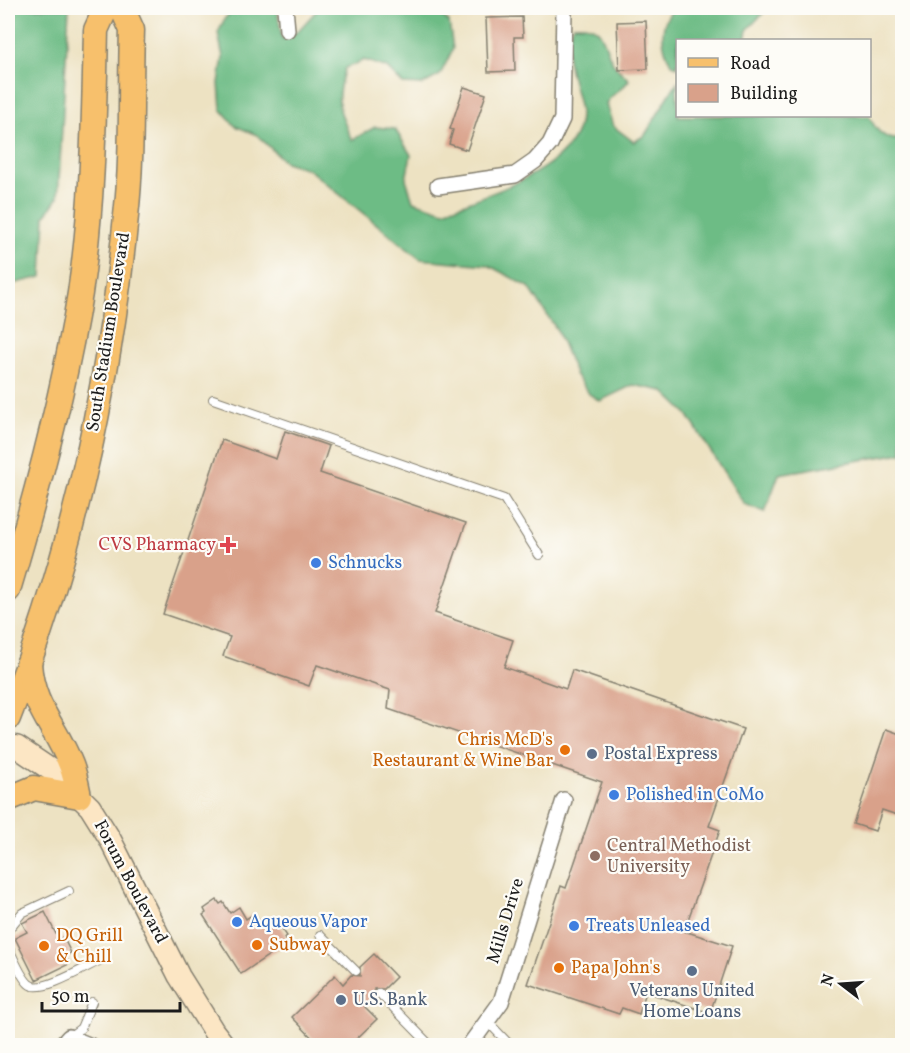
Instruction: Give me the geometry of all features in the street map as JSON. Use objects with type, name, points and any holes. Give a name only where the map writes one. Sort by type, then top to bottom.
[{"type":"main road","points":[[8,590],[48,446],[80,293],[92,182],[96,30],[106,8]]},
{"type":"main road","name":"South Stadium Boulevard","points":[[8,718],[67,546],[104,390],[127,214],[132,30],[122,8]]},
{"type":"main road","points":[[8,799],[34,788],[80,796],[71,765],[41,712],[30,684],[29,660]]},
{"type":"street","points":[[285,8],[287,30]]},
{"type":"street","points":[[438,186],[515,175],[535,161],[550,144],[562,118],[564,8]]},
{"type":"street","name":"Forum Boulevard","points":[[8,745],[17,747],[54,772],[90,807],[110,839],[179,976],[225,1046]]},
{"type":"street","name":"Mills Drive","points":[[469,1046],[501,1002],[564,800]]},
{"type":"street","points":[[65,1041],[91,1046]]},
{"type":"lane","points":[[213,399],[504,499],[539,555]]},
{"type":"lane","points":[[8,930],[22,913],[69,891]]},
{"type":"lane","points":[[320,934],[356,970]]},
{"type":"lane","points":[[8,947],[28,983],[39,987],[61,980],[103,959]]},
{"type":"lane","points":[[379,993],[431,1046]]},
{"type":"lane","points":[[65,1041],[81,1028],[92,1002]]},
{"type":"lane","points":[[487,1021],[511,1046]]},
{"type":"green space","points":[[8,8],[69,8],[58,197],[45,216],[42,277],[8,285]]},
{"type":"green space","points":[[238,8],[277,8],[282,39],[297,32],[319,8],[432,8],[449,22],[453,49],[440,75],[422,85],[403,84],[387,68],[364,60],[345,68],[339,89],[339,105],[343,121],[352,140],[375,127],[395,129],[411,155],[406,179],[413,201],[444,211],[532,175],[553,161],[569,145],[578,127],[579,106],[568,57],[573,25],[585,25],[598,31],[615,66],[629,80],[606,104],[613,126],[634,142],[645,135],[676,84],[676,117],[870,117],[886,137],[902,139],[902,453],[779,474],[765,512],[744,504],[687,414],[663,391],[633,385],[600,401],[589,394],[575,374],[557,330],[529,287],[488,265],[420,259],[308,169],[285,162],[257,135],[235,126],[221,109],[219,83],[223,57],[218,33],[225,18]]},
{"type":"green space","points":[[673,8],[768,8],[747,30],[745,39],[676,39],[676,66],[669,60],[665,50],[663,31]]},
{"type":"building","points":[[522,17],[523,37],[514,37],[515,71],[488,72],[486,18]]},
{"type":"building","points":[[646,21],[648,69],[619,70],[617,22]]},
{"type":"building","points":[[464,87],[486,94],[467,150],[449,144],[453,130],[450,129]]},
{"type":"building","points":[[285,431],[329,446],[320,473],[466,523],[435,613],[513,640],[504,667],[566,689],[572,670],[743,729],[709,826],[720,830],[684,931],[732,946],[710,1013],[646,992],[639,1014],[622,1008],[619,1014],[528,984],[561,886],[566,888],[602,782],[388,709],[390,690],[317,665],[309,686],[223,656],[230,637],[163,614],[222,440],[276,459]]},
{"type":"building","points":[[886,729],[903,735],[903,817],[882,810],[875,831],[854,824]]},
{"type":"building","points":[[217,900],[220,904],[223,902],[230,913],[239,907],[246,919],[254,914],[261,924],[271,918],[274,922],[276,920],[287,936],[284,938],[287,943],[241,974],[203,915],[206,913],[204,909]]},
{"type":"building","name":"DQ Grill & Chill","points":[[45,912],[59,940],[63,937],[71,953],[65,956],[69,964],[36,980],[15,938],[27,932],[22,923]]},
{"type":"building","name":"U.S. Bank","points":[[374,954],[396,977],[384,989],[374,989],[375,997],[365,1007],[377,1019],[349,1046],[320,1046],[292,1017],[335,975],[343,984],[351,975],[360,976],[360,967]]},
{"type":"place","name":"CVS Pharmacy","points":[[228,545]]},
{"type":"place","name":"Schnucks","points":[[316,563]]},
{"type":"place","name":"Chris McD's Restaurant & Wine Bar","points":[[565,750]]},
{"type":"place","name":"Postal Express","points":[[592,754]]},
{"type":"place","name":"Polished in CoMo","points":[[614,795]]},
{"type":"place","name":"Central Methodist University","points":[[595,856]]},
{"type":"place","name":"Aqueous Vapor","points":[[237,922]]},
{"type":"place","name":"Treats Unleased","points":[[574,926]]},
{"type":"place","name":"Subway","points":[[257,945]]},
{"type":"place","name":"DQ Grill & Chill","points":[[44,946]]},
{"type":"place","name":"Papa John's","points":[[559,968]]},
{"type":"place","name":"Veterans United Home Loans","points":[[692,971]]},
{"type":"place","name":"U.S. Bank","points":[[341,1000]]}]
